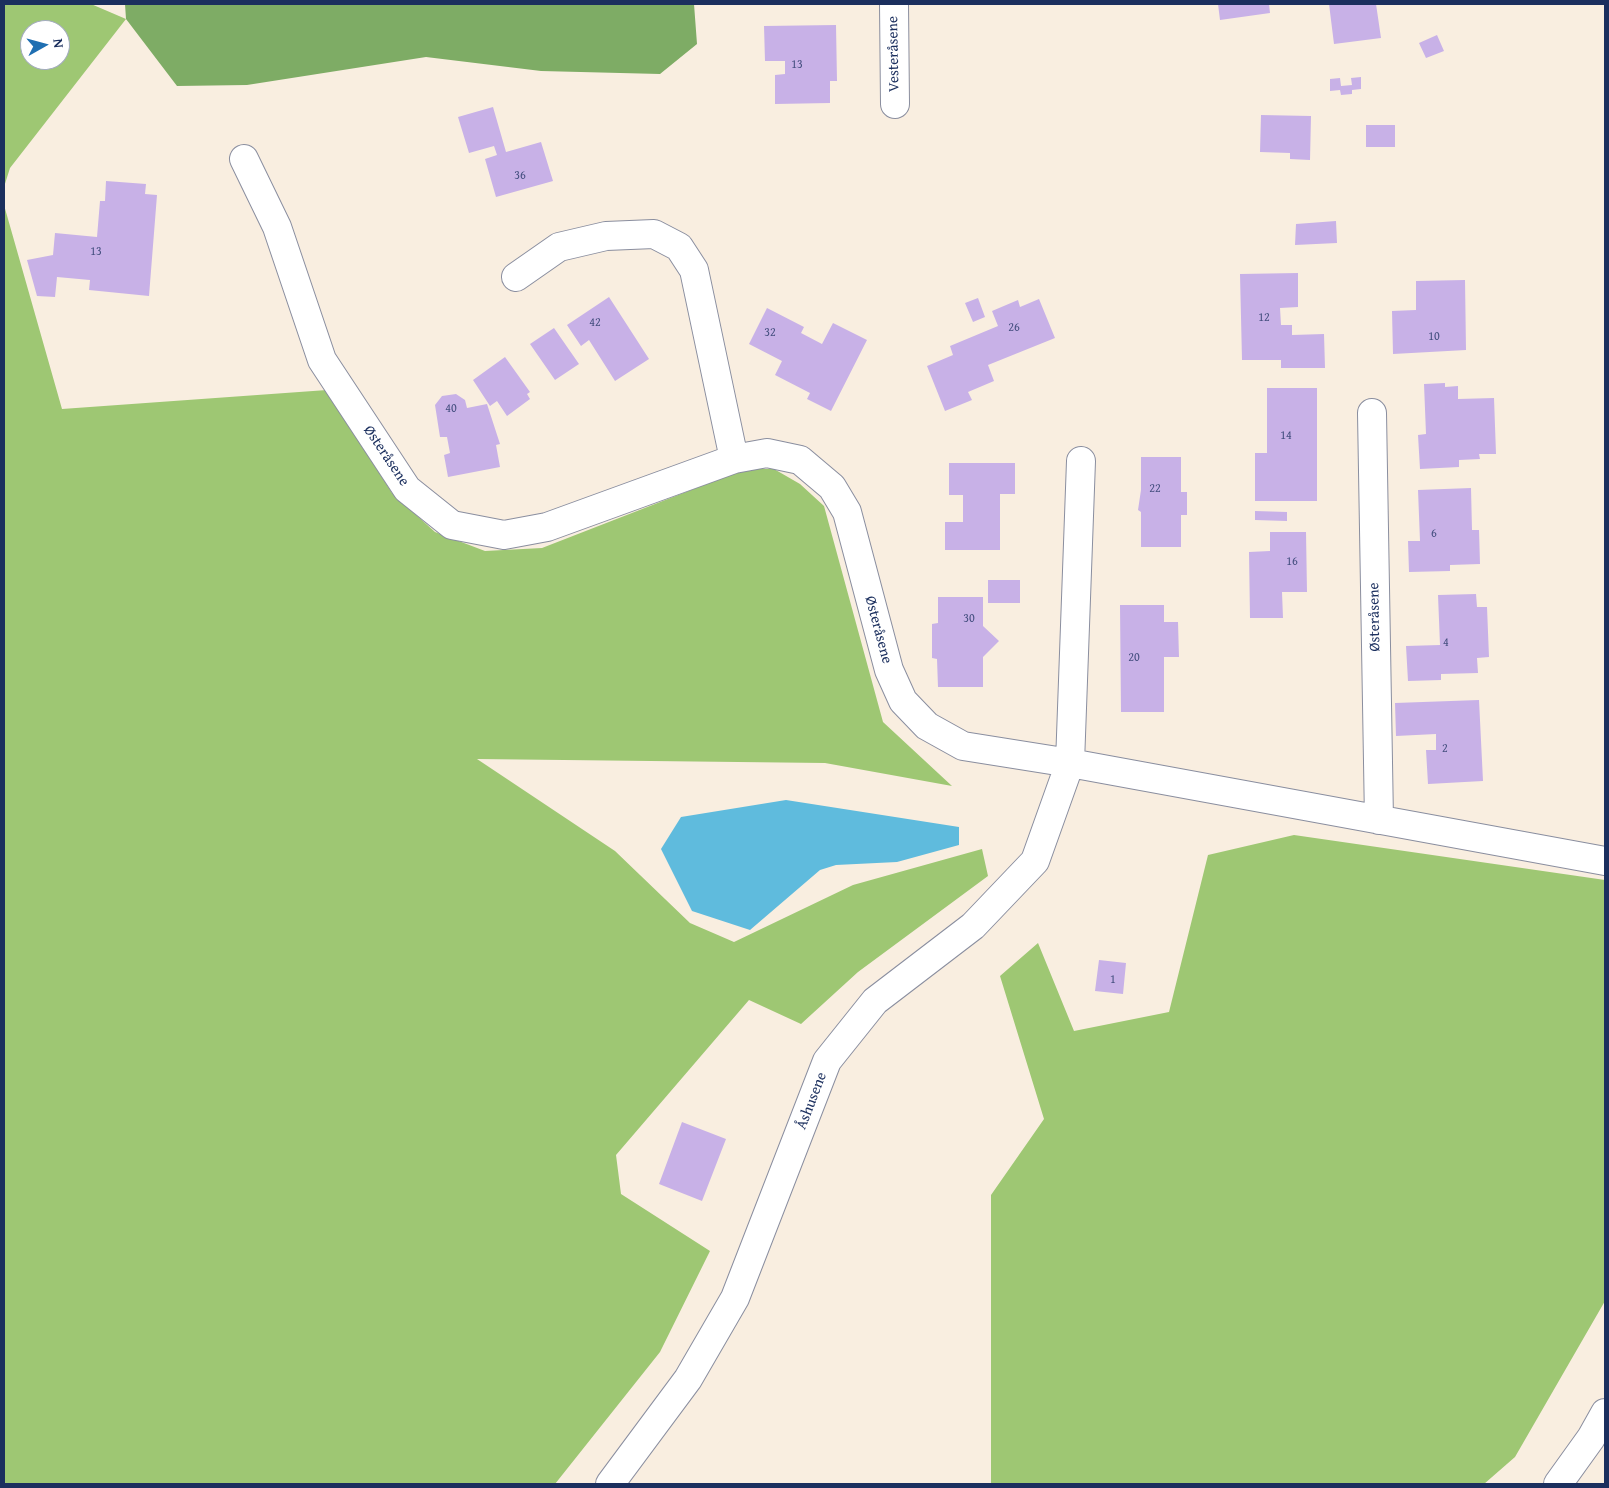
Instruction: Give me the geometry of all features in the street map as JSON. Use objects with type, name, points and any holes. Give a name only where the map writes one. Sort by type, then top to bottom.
[{"type":"street","name":"Vesteråsene","points":[[894,4],[895,104]]},
{"type":"street","name":"Østeråsene","points":[[244,159],[277,227],[322,360],[407,489],[452,524],[504,535],[547,527],[734,459],[767,453],[800,460],[832,487],[847,512],[889,670],[903,701],[927,726],[963,746],[1070,763],[1605,860]]},
{"type":"street","points":[[516,277],[559,247],[606,236],[654,234],[678,247],[694,270],[734,459]]},
{"type":"street","name":"Østeråsene","points":[[1372,413],[1379,820]]},
{"type":"street","points":[[1070,763],[1081,461]]},
{"type":"street","name":"Åshusene","points":[[610,1484],[688,1379],[736,1298],[827,1061],[875,1000],[973,926],[1035,861],[1070,763]]},
{"type":"street","points":[[1558,1484],[1591,1438],[1605,1412]]},
{"type":"green space","points":[[4,4],[91,4],[126,19],[10,168],[4,187]]},
{"type":"green space","points":[[125,4],[694,4],[697,44],[660,74],[541,71],[426,57],[247,85],[177,86],[126,19]]},
{"type":"green space","points":[[4,205],[62,409],[327,390],[392,493],[435,532],[485,551],[542,548],[745,469],[774,469],[800,484],[824,506],[883,722],[952,786],[825,763],[477,759],[615,851],[690,923],[734,942],[853,885],[982,849],[988,876],[858,972],[801,1024],[749,1000],[616,1155],[621,1194],[710,1251],[660,1352],[555,1484],[4,1484]]},
{"type":"green space","points":[[1294,835],[1605,880],[1605,1301],[1515,1457],[1484,1484],[991,1484],[991,1195],[1044,1119],[1000,976],[1038,943],[1074,1031],[1169,1012],[1208,855]]},
{"type":"water","points":[[786,800],[959,827],[959,845],[897,862],[836,865],[820,870],[750,930],[692,911],[661,849],[681,817]]},
{"type":"building","points":[[1218,4],[1269,4],[1270,13],[1220,20]]},
{"type":"building","points":[[1329,4],[1376,4],[1381,38],[1334,44]]},
{"type":"building","points":[[836,25],[837,81],[830,81],[830,103],[775,104],[775,75],[785,74],[785,61],[765,61],[764,26]]},
{"type":"building","points":[[1437,35],[1444,51],[1426,58],[1419,43]]},
{"type":"building","points":[[1361,77],[1361,89],[1352,90],[1352,94],[1341,95],[1340,90],[1330,91],[1330,79],[1340,78],[1341,86],[1352,85],[1351,78]]},
{"type":"building","points":[[493,107],[506,152],[541,142],[553,181],[496,197],[485,159],[497,155],[494,146],[469,153],[458,117]]},
{"type":"building","points":[[1261,115],[1311,116],[1310,160],[1290,159],[1290,153],[1260,152]]},
{"type":"building","points":[[1366,125],[1395,125],[1395,147],[1366,147]]},
{"type":"building","points":[[106,181],[146,184],[145,194],[157,195],[149,296],[89,290],[90,280],[57,277],[55,297],[37,296],[27,260],[53,255],[55,233],[97,237],[100,201],[105,201]]},
{"type":"building","points":[[1336,221],[1337,243],[1295,245],[1296,224]]},
{"type":"building","points":[[1298,273],[1298,307],[1280,308],[1281,325],[1292,325],[1292,335],[1324,334],[1325,368],[1281,368],[1281,360],[1242,360],[1240,274]]},
{"type":"building","points":[[1465,280],[1466,350],[1393,354],[1392,311],[1416,310],[1416,281]]},
{"type":"building","points":[[609,297],[649,359],[615,381],[589,340],[581,346],[567,325]]},
{"type":"building","points":[[978,298],[985,317],[973,322],[965,303]]},
{"type":"building","points":[[1039,299],[1055,338],[988,365],[994,381],[968,392],[972,400],[945,411],[927,366],[953,355],[950,346],[998,326],[992,311],[1018,300],[1020,307]]},
{"type":"building","points":[[767,308],[804,327],[801,333],[822,344],[833,323],[867,340],[831,411],[807,399],[810,393],[775,375],[782,361],[749,344]]},
{"type":"building","points":[[554,328],[579,364],[555,380],[530,344]]},
{"type":"building","points":[[505,357],[530,392],[527,394],[530,399],[507,416],[497,401],[490,406],[473,380]]},
{"type":"building","points":[[1445,383],[1445,387],[1458,386],[1458,399],[1494,398],[1496,454],[1479,454],[1480,459],[1459,460],[1459,467],[1420,469],[1418,435],[1426,434],[1424,384]]},
{"type":"building","points":[[1267,388],[1317,388],[1317,501],[1255,501],[1255,453],[1267,453]]},
{"type":"building","points":[[456,394],[465,400],[467,408],[487,404],[500,444],[496,445],[500,467],[448,477],[444,455],[450,453],[447,437],[440,437],[435,405],[442,396]]},
{"type":"building","points":[[1141,457],[1181,457],[1181,492],[1187,492],[1187,515],[1181,515],[1181,547],[1141,547],[1141,512],[1138,510],[1141,490]]},
{"type":"building","points":[[949,463],[1015,463],[1015,494],[1000,494],[1000,550],[945,550],[945,522],[963,522],[963,495],[949,495]]},
{"type":"building","points":[[1471,488],[1472,530],[1479,530],[1480,564],[1450,565],[1450,571],[1409,572],[1408,541],[1420,541],[1418,490]]},
{"type":"building","points":[[1255,511],[1287,512],[1287,521],[1255,520]]},
{"type":"building","points":[[1270,532],[1306,532],[1307,592],[1282,592],[1283,618],[1250,618],[1249,552],[1270,551]]},
{"type":"building","points":[[988,580],[1020,580],[1020,603],[988,603]]},
{"type":"building","points":[[1476,594],[1477,607],[1487,607],[1489,657],[1477,658],[1478,673],[1441,674],[1441,680],[1408,681],[1406,646],[1440,645],[1438,595]]},
{"type":"building","points":[[938,597],[983,597],[983,626],[999,641],[983,657],[983,687],[938,687],[937,659],[932,658],[932,624],[938,623]]},
{"type":"building","points":[[1120,605],[1164,605],[1164,622],[1178,622],[1179,657],[1164,657],[1164,712],[1121,712]]},
{"type":"building","points":[[1479,700],[1483,781],[1428,784],[1426,750],[1436,750],[1436,734],[1396,736],[1395,703]]},
{"type":"building","points":[[1099,960],[1126,963],[1123,994],[1095,991]]},
{"type":"building","points":[[682,1122],[726,1139],[702,1201],[659,1184]]}]
